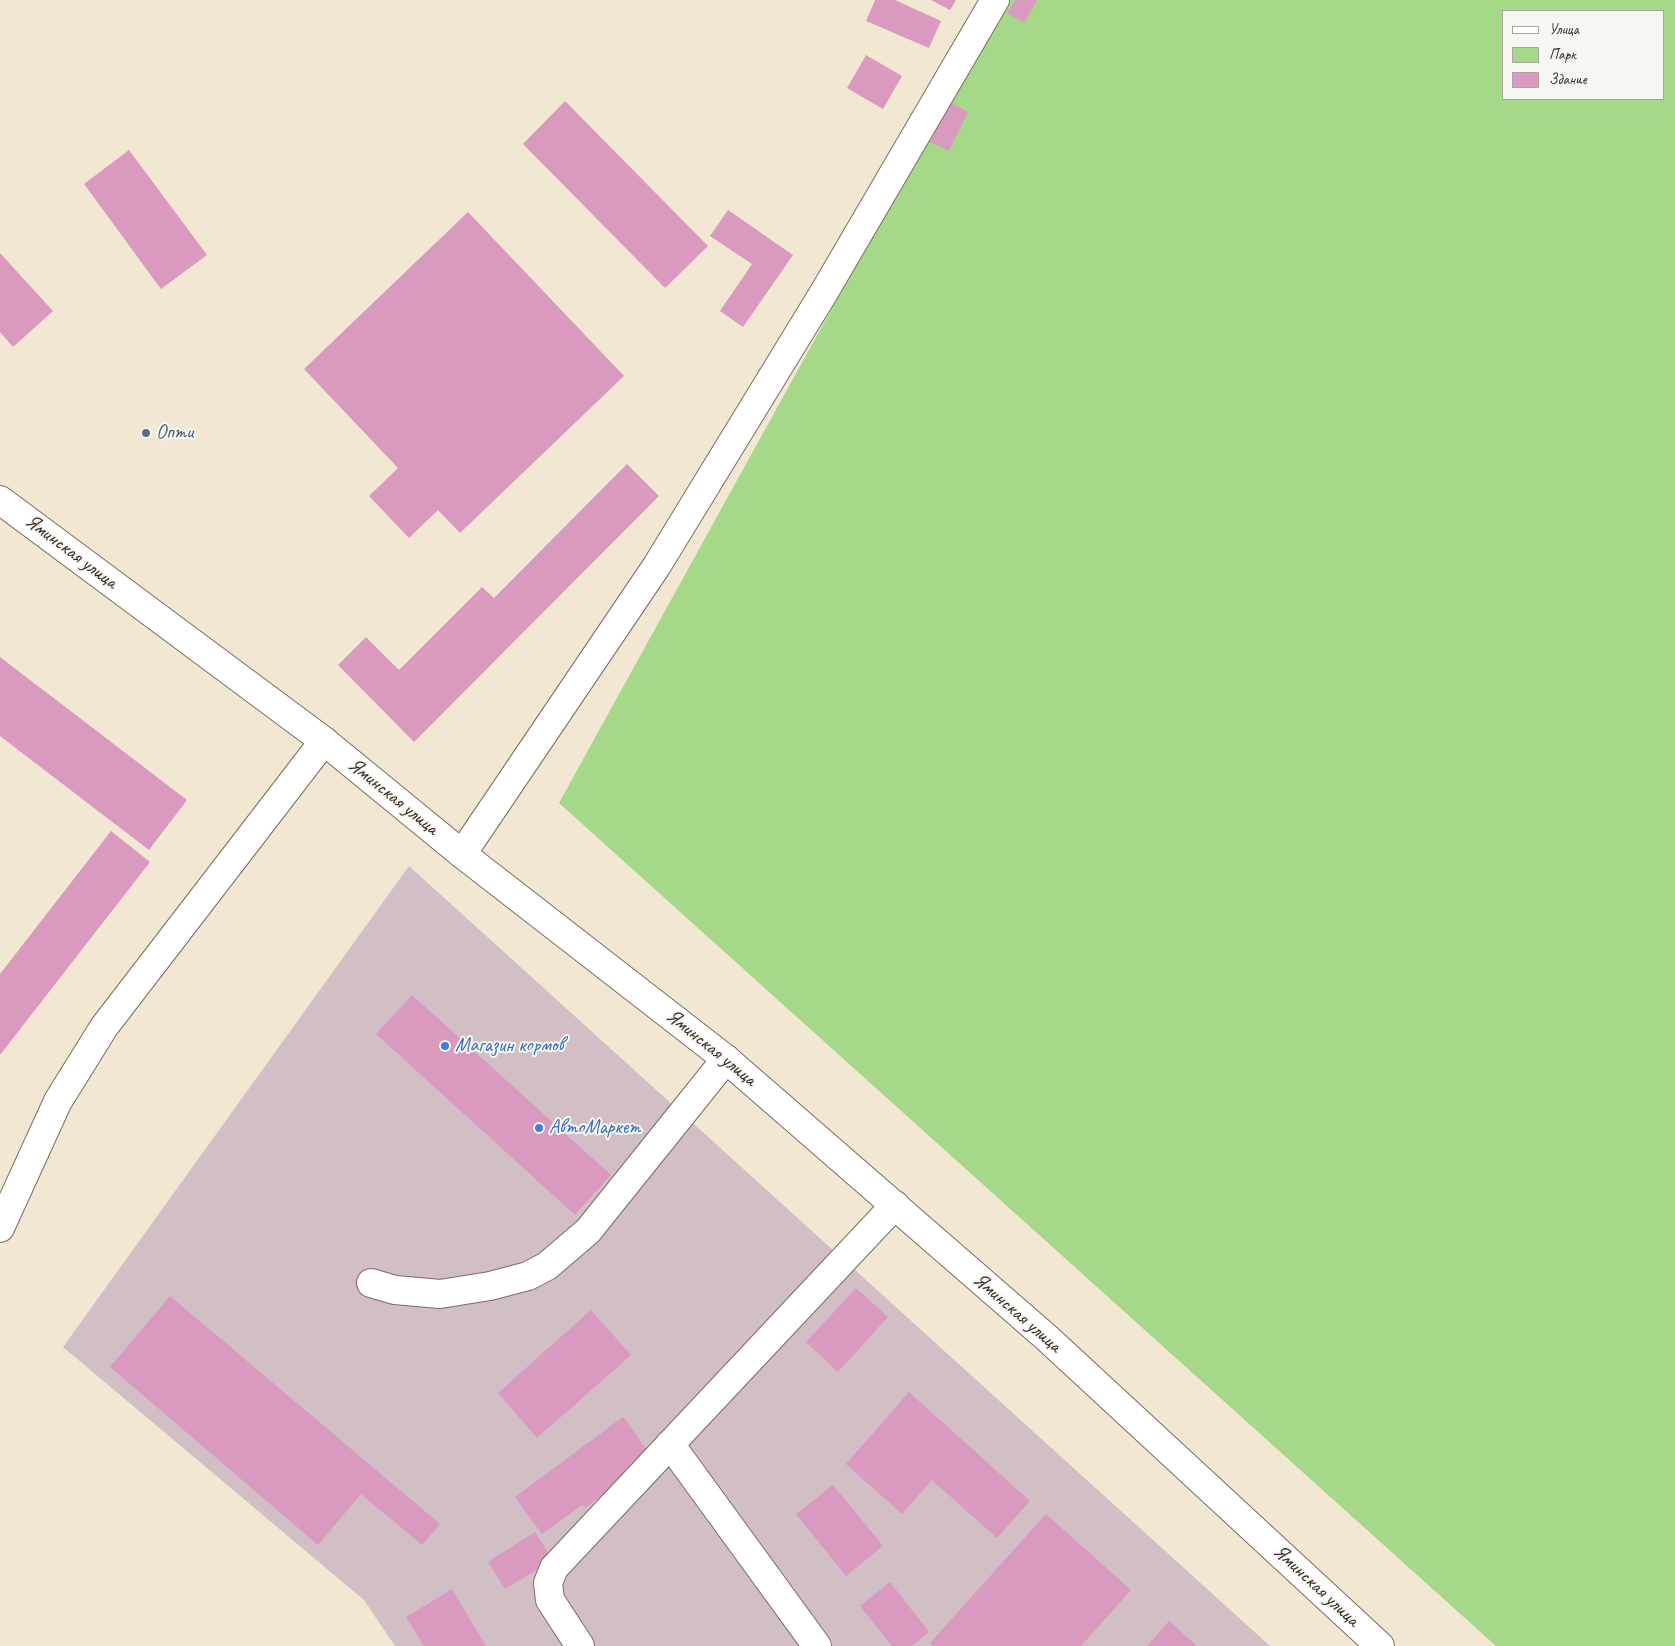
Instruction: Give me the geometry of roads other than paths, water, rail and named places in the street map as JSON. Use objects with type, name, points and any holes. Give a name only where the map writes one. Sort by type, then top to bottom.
[{"type":"main road","points":[[462,854],[656,567],[823,294],[995,0]]},
{"type":"main road","name":"Яминская улица","points":[[0,500],[324,741],[462,854],[726,1058],[1047,1338],[1380,1646]]},
{"type":"main road","points":[[0,1228],[58,1101],[104,1027],[324,741]]},
{"type":"main road","points":[[371,1283],[395,1290],[440,1294],[490,1286],[528,1276],[547,1266],[588,1231],[726,1058]]},
{"type":"main road","points":[[580,1646],[550,1600],[548,1583],[554,1568],[895,1205]]},
{"type":"main road","points":[[670,1444],[817,1646]]},
{"type":"place","name":"Опти","points":[[146,433]]},
{"type":"place","name":"Магазин кормов","points":[[445,1046]]},
{"type":"place","name":"АвтоМаркет","points":[[539,1128]]}]
